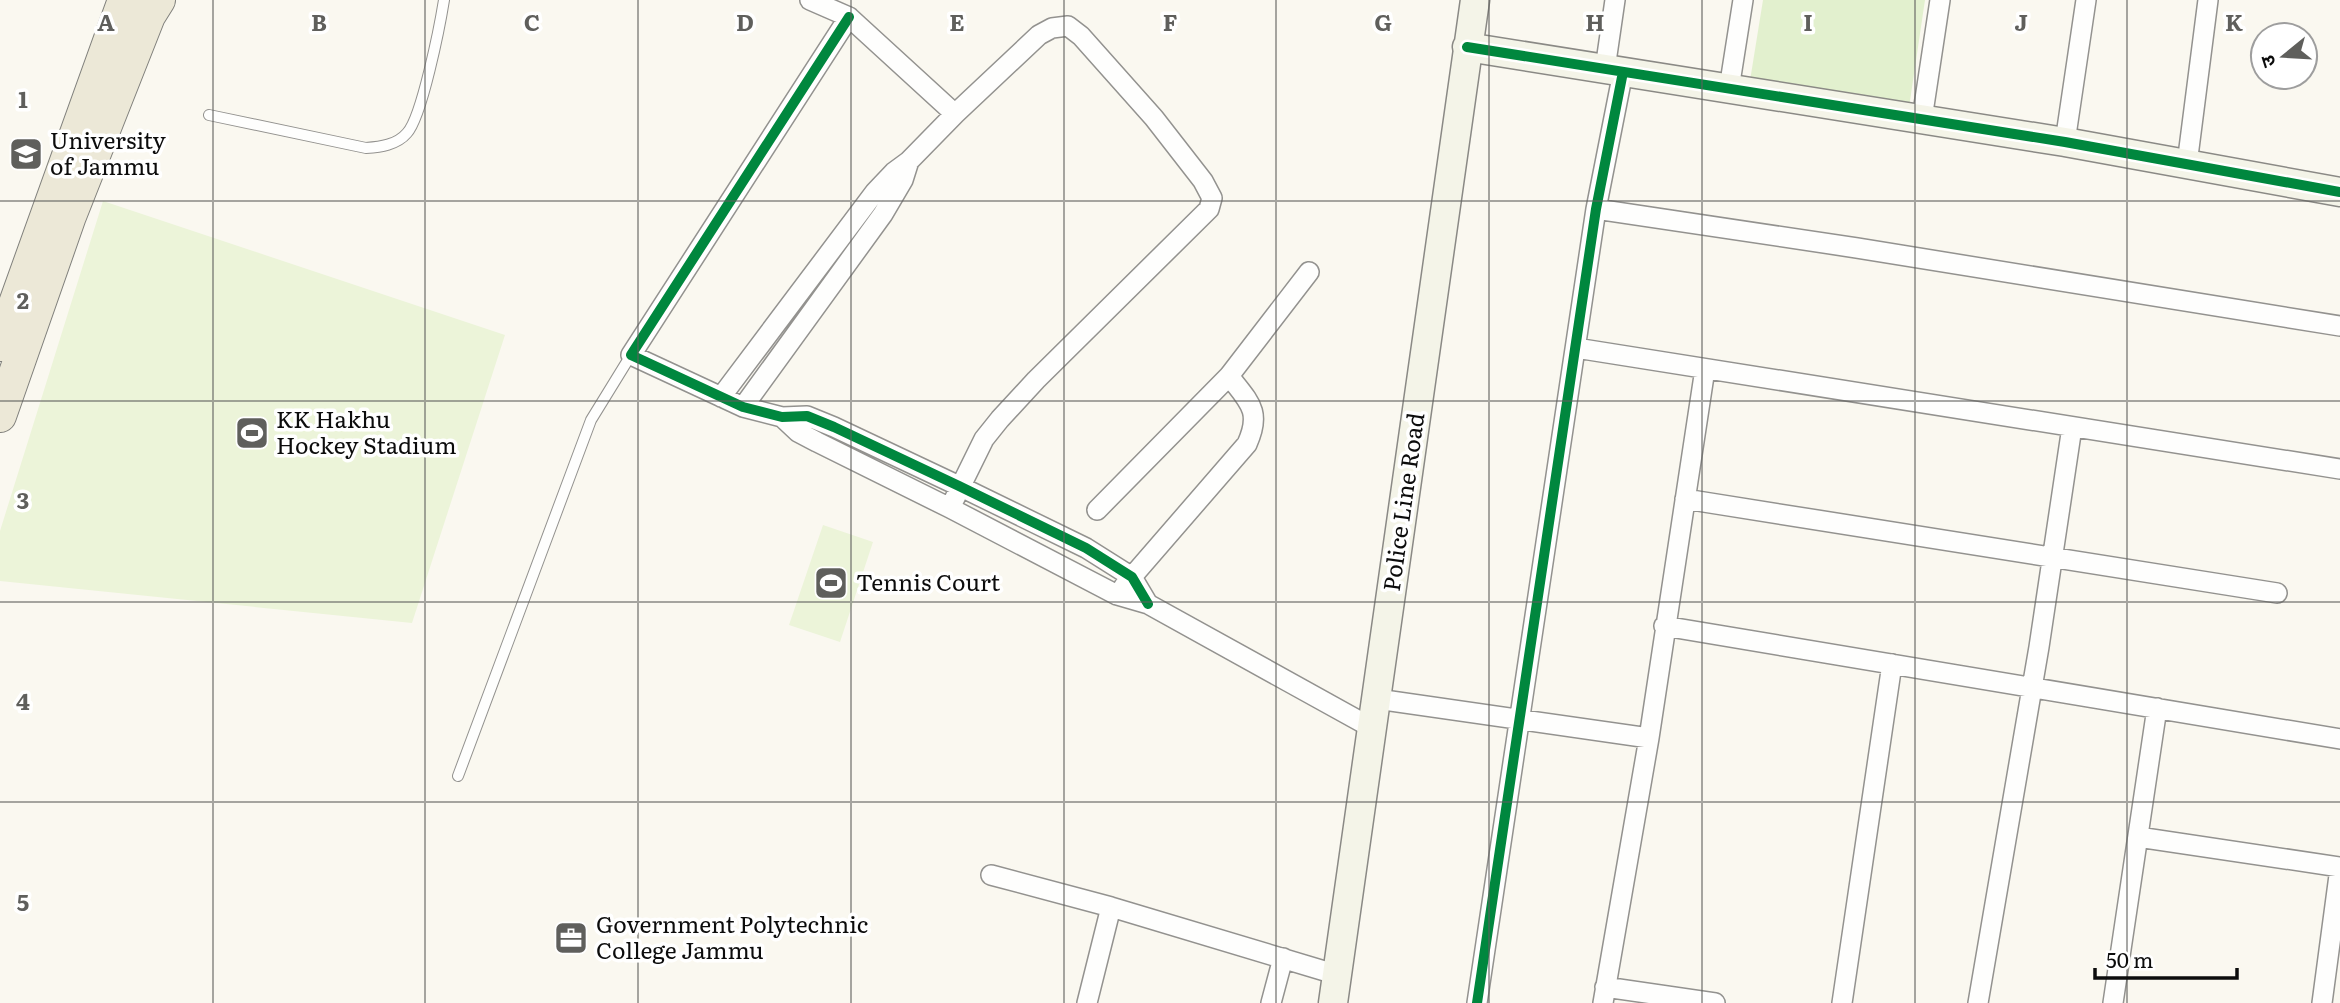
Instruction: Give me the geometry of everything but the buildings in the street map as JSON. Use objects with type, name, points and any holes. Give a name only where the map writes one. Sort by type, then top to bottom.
[{"type":"main road","name":"Police Line Road","points":[[1333,1003],[1475,0]]},
{"type":"main road","points":[[0,345],[139,6]]},
{"type":"main road","points":[[0,416],[139,6]]},
{"type":"main road","points":[[1467,47],[2065,142],[2340,192]]},
{"type":"street","points":[[810,0],[849,17],[955,114]]},
{"type":"street","points":[[1477,1003],[1596,209],[1614,71],[1615,0]]},
{"type":"street","points":[[1729,89],[1743,0]]},
{"type":"street","points":[[1922,119],[1940,0]]},
{"type":"street","points":[[2065,142],[2086,0]]},
{"type":"street","points":[[2187,164],[2208,0]]},
{"type":"street","points":[[849,17],[631,355],[743,407],[782,417],[807,416],[959,486],[1086,548],[1132,577],[1148,604]]},
{"type":"street","points":[[721,397],[875,192],[1038,35],[1052,27],[1068,26],[1082,36],[1154,118],[1203,181],[1212,198],[1209,209],[1000,419],[984,439],[950,508]]},
{"type":"street","points":[[743,407],[883,214],[903,180],[909,161]]},
{"type":"street","points":[[1596,209],[2340,326]]},
{"type":"street","points":[[1097,510],[1229,376],[1309,272]]},
{"type":"street","points":[[1576,348],[2340,469]]},
{"type":"street","points":[[1705,369],[1649,738],[1604,995],[1715,1003]]},
{"type":"street","points":[[1117,595],[1247,444],[1255,419],[1252,409],[1229,376]]},
{"type":"street","points":[[782,417],[798,432],[1117,595],[1148,604],[1372,728]]},
{"type":"street","points":[[1979,1003],[2072,427]]},
{"type":"street","points":[[1685,499],[2277,593]]},
{"type":"street","points":[[1664,626],[2340,739]]},
{"type":"street","points":[[1842,1003],[1892,664]]},
{"type":"street","points":[[1377,699],[1649,738]]},
{"type":"street","points":[[2113,1003],[2157,708]]},
{"type":"street","points":[[2137,837],[2340,867],[2322,1003]]},
{"type":"street","points":[[991,875],[1111,907],[1338,975]]},
{"type":"street","points":[[1087,1003],[1111,907]]},
{"type":"street","points":[[1271,1003],[1283,958]]},
{"type":"lane","points":[[209,115],[366,148],[393,143],[407,134],[413,125],[444,0]]},
{"type":"lane","points":[[458,775],[591,420],[631,355]]},
{"type":"green space","points":[[1763,0],[1925,0],[1907,121],[1748,93]]},
{"type":"green space","name":"KK Hakhu Hockey Stadium","points":[[103,201],[505,335],[412,623],[0,581],[0,531]]},
{"type":"green space","name":"Tennis Court","points":[[823,525],[873,542],[840,642],[789,625]]},
{"type":"cycle path","points":[[849,17],[631,355],[743,407],[782,417],[807,416],[959,486],[1086,548],[1132,577],[1148,604]]},
{"type":"cycle path","points":[[1467,47],[2065,142],[2340,192]]},
{"type":"cycle path","points":[[1477,1003],[1596,209],[1623,72]]},
{"type":"place","name":"University of Jammu","points":[[26,154]]},
{"type":"place","name":"KK Hakhu Hockey Stadium","points":[[252,433]]},
{"type":"place","name":"Tennis Court","points":[[831,583]]},
{"type":"place","name":"Government Polytechnic College Jammu","points":[[571,938]]}]
